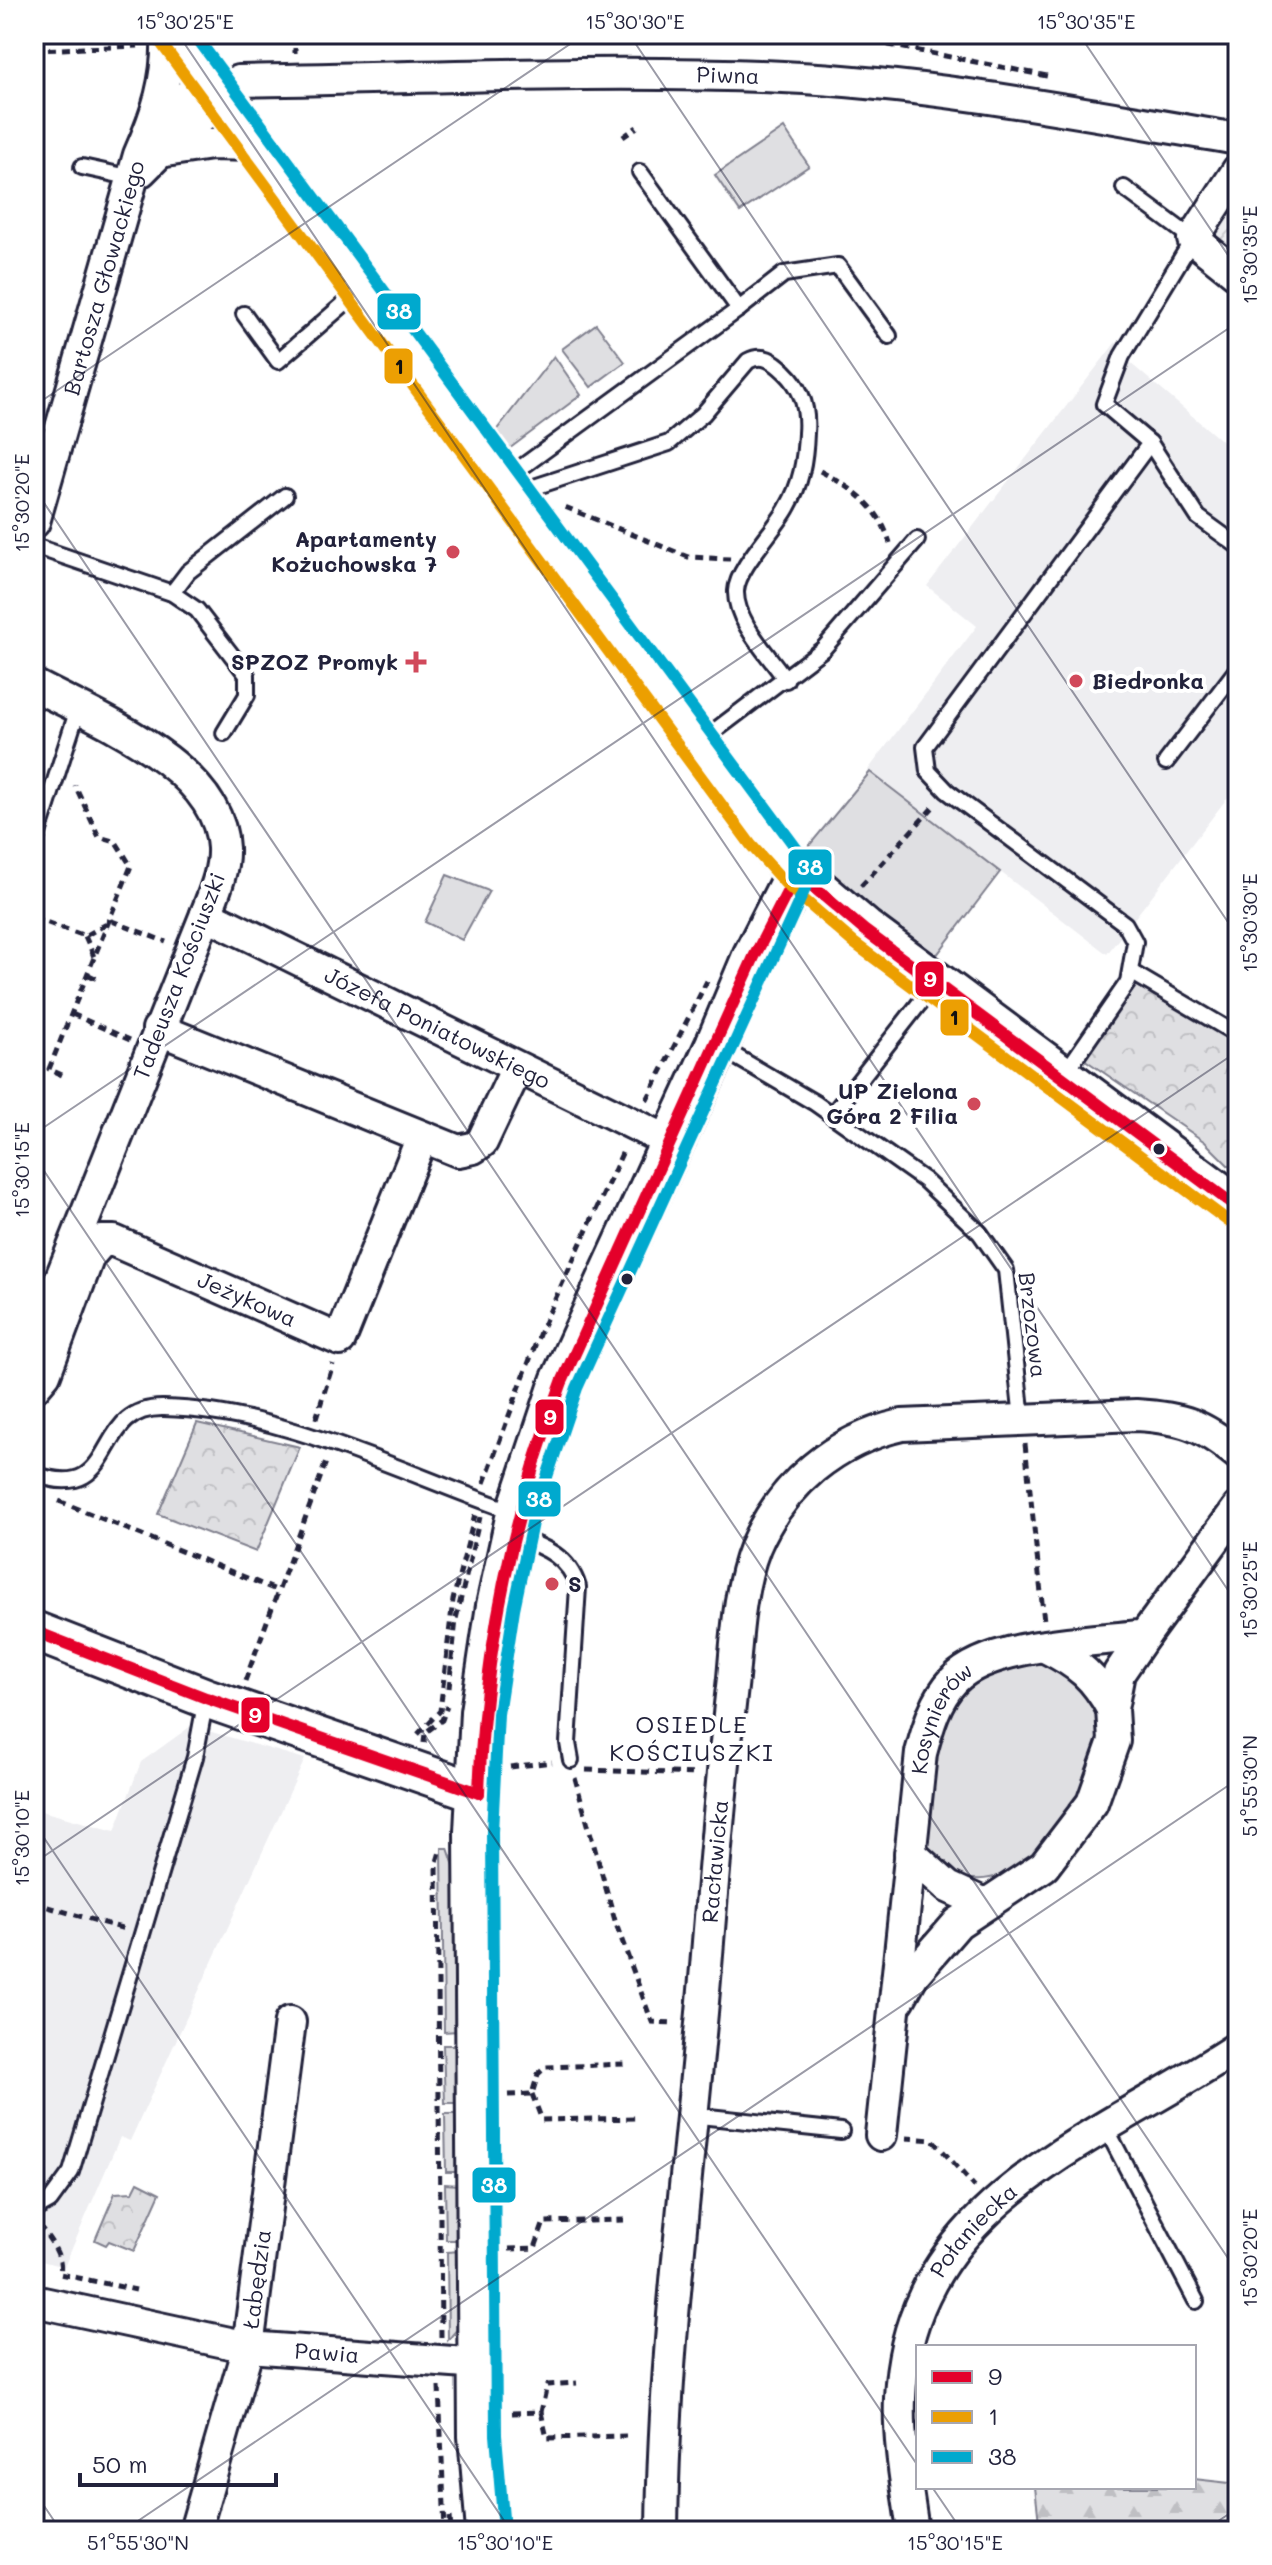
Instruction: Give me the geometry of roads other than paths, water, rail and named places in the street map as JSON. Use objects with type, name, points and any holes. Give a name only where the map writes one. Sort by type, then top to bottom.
[{"type":"main road","points":[[156,40],[214,92],[360,290],[513,489],[764,836],[797,873],[846,902],[936,982],[1238,1208]]},
{"type":"main road","points":[[488,2531],[480,2436],[488,1780],[482,1712],[504,1521],[562,1382],[670,1142],[717,1045],[759,946],[797,873]]},
{"type":"main road","points":[[759,946],[779,928],[805,915],[846,902]]},
{"type":"street","name":"Bartosza Głowackiego","points":[[34,522],[139,155],[156,118],[168,67],[167,34]]},
{"type":"street","name":"Piwna","points":[[214,92],[238,81],[588,75],[783,77],[930,88],[1238,139]]},
{"type":"street","points":[[156,118],[214,92]]},
{"type":"street","points":[[134,178],[214,92]]},
{"type":"street","points":[[159,152],[211,144],[254,145]]},
{"type":"street","points":[[1238,170],[1193,239],[1238,275]]},
{"type":"street","name":"Tadeusza Kościuszki","points":[[34,685],[180,770],[213,810],[223,845],[222,865],[206,914],[147,1036],[34,1345]]},
{"type":"street","name":"Józefa Poniatowskiego","points":[[206,914],[670,1142]]},
{"type":"street","points":[[147,1036],[458,1151],[473,1148],[482,1142],[517,1068]]},
{"type":"street","name":"Jeżykowa","points":[[34,1387],[45,1374],[89,1256],[102,1241],[114,1241],[340,1340],[422,1137]]},
{"type":"street","name":"Racławicka","points":[[662,2531],[669,2329],[702,2026],[721,1775],[747,1576],[765,1527],[791,1488],[830,1455],[866,1434],[902,1425],[1022,1419],[1174,1417],[1207,1429],[1238,1454]]},
{"type":"street","name":"Kosynierów","points":[[894,2009],[931,1951],[958,1923],[1044,1866],[1092,1803],[1114,1741],[1112,1709],[1119,1673],[1238,1508]]},
{"type":"street","points":[[34,1631],[223,1696],[488,1780]]},
{"type":"street","name":"Kosynierów","points":[[881,2135],[921,1753],[930,1720],[945,1692],[967,1669],[992,1657],[1145,1635]]},
{"type":"street","points":[[1047,1648],[1080,1664],[1099,1683],[1112,1709]]},
{"type":"street","points":[[910,1853],[948,1887],[985,1904]]},
{"type":"street","name":"Łabędzia","points":[[195,2531],[248,2347],[290,2022]]},
{"type":"street","name":"Połaniecka","points":[[913,2531],[901,2452],[900,2397],[906,2346],[916,2308],[937,2268],[990,2205],[1045,2165],[1238,2047]]},
{"type":"street","name":"Pawia","points":[[34,2301],[248,2347],[480,2364]]},
{"type":"lane","points":[[82,167],[134,178]]},
{"type":"lane","points":[[640,172],[739,309]]},
{"type":"lane","points":[[1124,188],[1193,239],[1122,356],[1104,404],[1150,443],[1198,517],[1238,546]]},
{"type":"lane","points":[[513,489],[784,274],[838,266],[889,336]]},
{"type":"lane","points":[[244,314],[278,361],[360,290]]},
{"type":"lane","points":[[513,489],[669,443],[688,430],[748,361],[756,357],[771,360],[796,383],[803,400],[807,426],[804,462],[786,509],[736,588],[738,606],[786,680]]},
{"type":"lane","points":[[1063,1076],[1131,972],[1135,942],[1125,924],[947,791],[928,771],[925,747],[1150,443]]},
{"type":"lane","points":[[172,593],[188,572],[285,496]]},
{"type":"lane","points":[[697,744],[786,680],[823,649],[917,540]]},
{"type":"lane","points":[[34,546],[172,593],[197,610],[247,675],[247,695],[224,733]]},
{"type":"lane","points":[[1166,762],[1238,668]]},
{"type":"lane","points":[[34,846],[78,709]]},
{"type":"lane","points":[[1131,972],[1238,1035]]},
{"type":"lane","points":[[832,1115],[936,982]]},
{"type":"lane","name":"Brzozowa","points":[[717,1045],[832,1115],[940,1191],[996,1253],[1006,1270],[1022,1419]]},
{"type":"lane","points":[[34,1474],[59,1480],[87,1475],[99,1466],[125,1418],[148,1409],[194,1410],[311,1435],[504,1521],[559,1556],[572,1572],[578,1587],[568,1743],[571,1760]]},
{"type":"lane","points":[[34,2210],[50,2201],[71,2172],[195,1757],[223,1696]]},
{"type":"lane","points":[[690,2115],[841,2131]]},
{"type":"lane","points":[[1106,2128],[1196,2301]]},
{"type":"place","name":"Apartamenty Kożuchowska 7","points":[[453,552]]},
{"type":"place","name":"SPZOZ Promyk","points":[[416,662]]},
{"type":"place","name":"Biedronka","points":[[1076,681]]},
{"type":"place","name":"UP Zielona Góra 2 Filia","points":[[974,1104]]},
{"type":"place","name":"S","points":[[552,1584]]},
{"type":"district","name":"OSIEDLE KOŚCIUSZKI","points":[[692,1739]]}]
